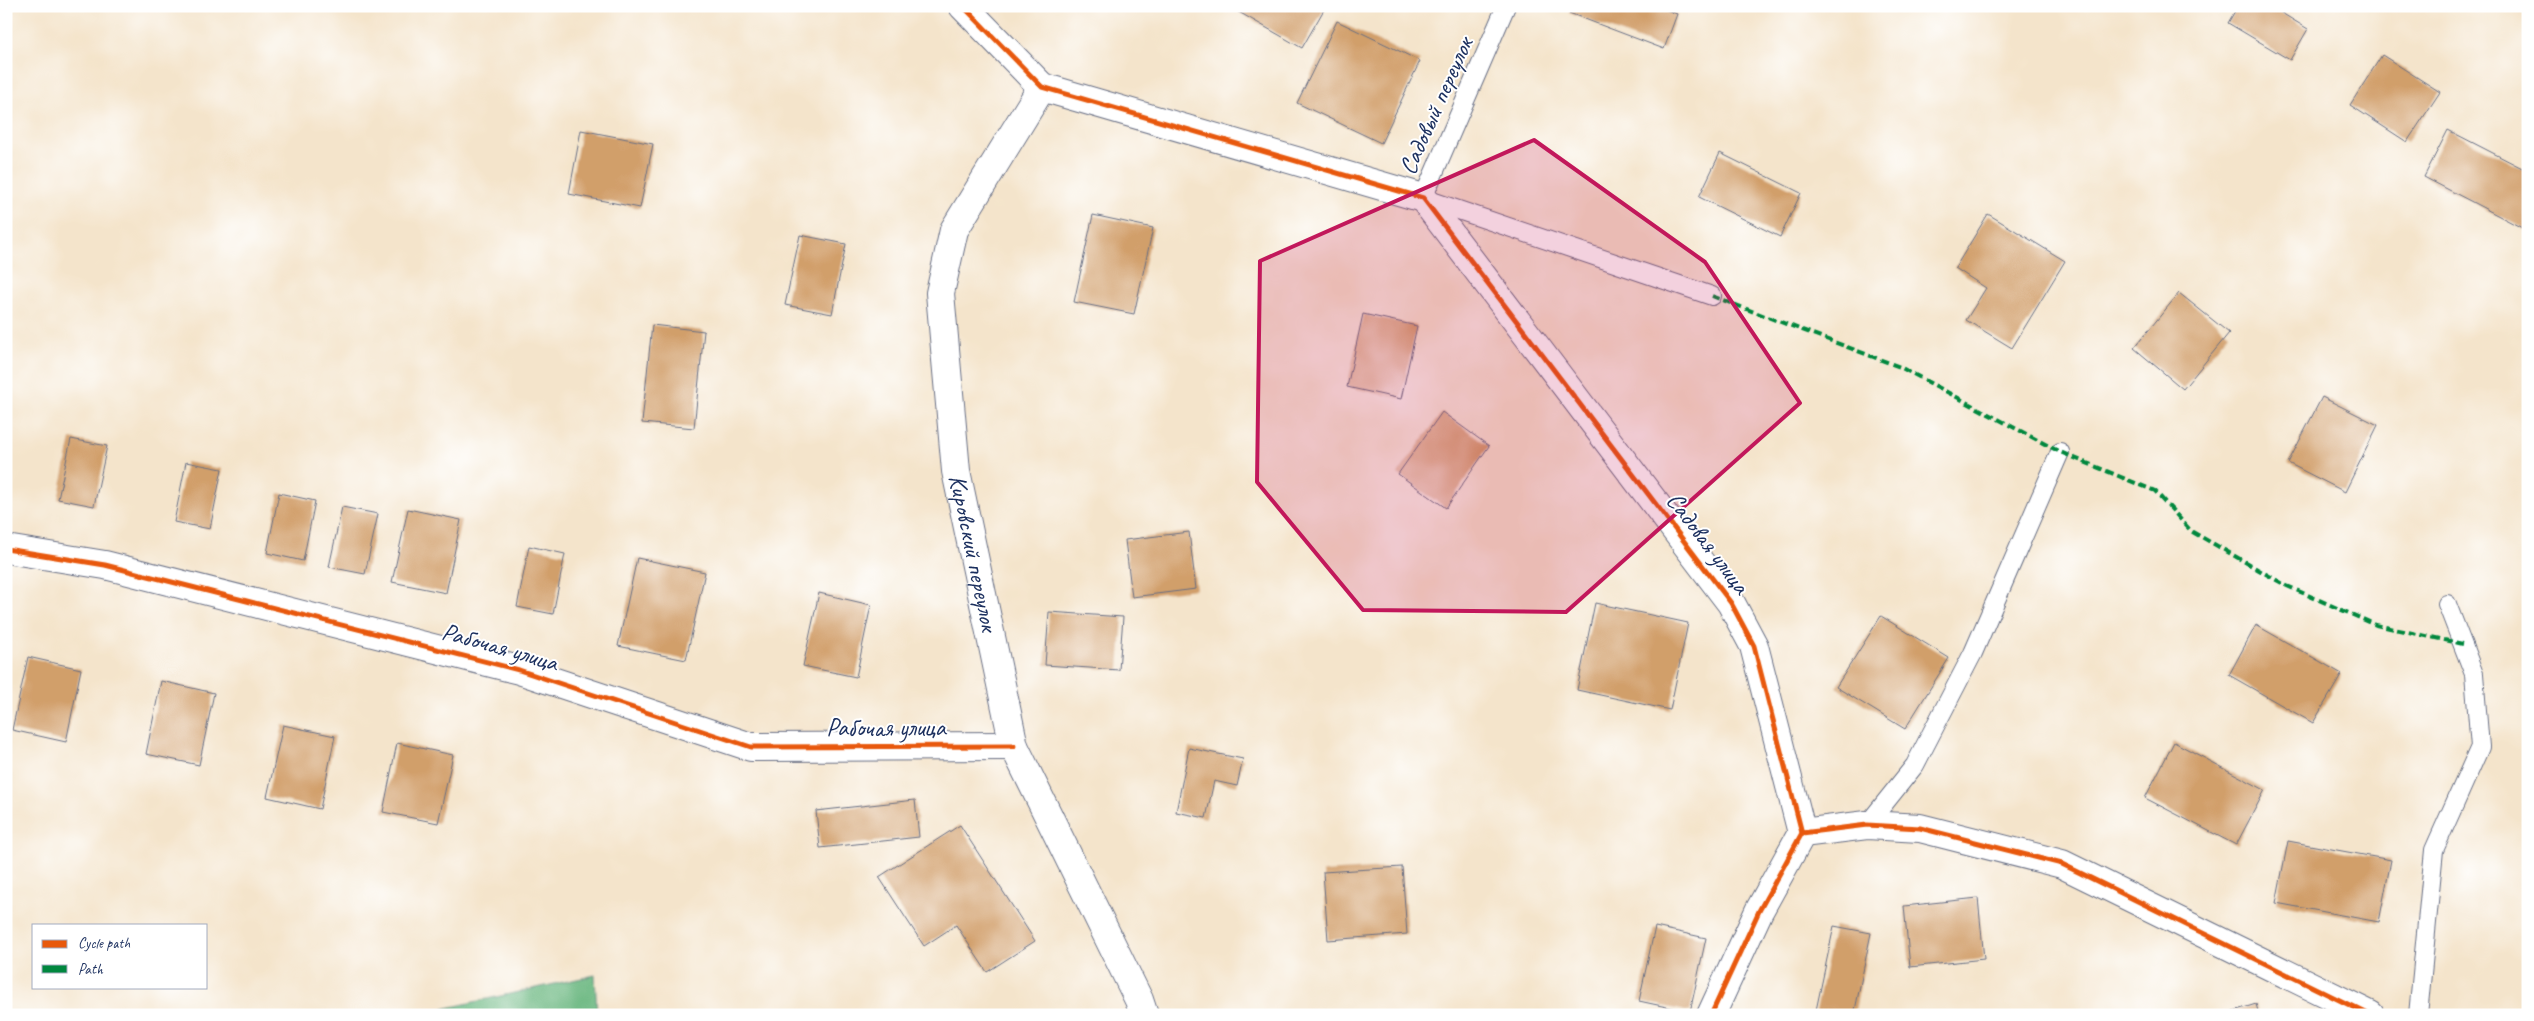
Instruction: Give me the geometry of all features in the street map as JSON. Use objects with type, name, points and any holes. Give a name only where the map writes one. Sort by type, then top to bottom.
[{"type":"street","points":[[963,6],[1042,87],[1423,198]]},
{"type":"street","name":"Кировский переулок","points":[[1042,87],[954,230],[940,293],[956,470],[1014,746],[1139,1000],[1144,1015]]},
{"type":"street","name":"Садовая улица","points":[[1423,198],[1731,603],[1754,646],[1802,833]]},
{"type":"street","name":"Рабочая улица","points":[[6,549],[105,565],[520,670],[751,748],[1014,746]]},
{"type":"street","points":[[1711,1015],[1759,911],[1802,833],[1867,825],[1920,828],[2062,864],[2370,1015]]},
{"type":"lane","name":"Садовый переулок","points":[[1423,198],[1506,6]]},
{"type":"lane","points":[[1423,198],[1712,296]]},
{"type":"lane","points":[[1867,825],[1915,765],[1964,671],[2060,452]]},
{"type":"lane","points":[[2418,1015],[2434,850],[2480,747],[2474,674],[2446,604]]},
{"type":"highlighted area","points":[[1534,140],[1705,262],[1800,403],[1566,612],[1363,610],[1257,482],[1260,261]]},
{"type":"green space","points":[[595,975],[597,1015],[415,1015]]},
{"type":"building","points":[[1240,6],[1326,6],[1302,48],[1237,11]]},
{"type":"building","points":[[1571,6],[1657,6],[1677,14],[1664,49],[1569,13]]},
{"type":"building","points":[[2238,6],[2270,6],[2308,29],[2290,60],[2228,23]]},
{"type":"building","points":[[1337,21],[1420,61],[1381,143],[1297,103]]},
{"type":"building","points":[[2382,55],[2440,92],[2407,142],[2350,105]]},
{"type":"building","points":[[581,130],[653,144],[640,208],[569,194]]},
{"type":"building","points":[[2448,130],[2528,171],[2528,231],[2424,177]]},
{"type":"building","points":[[1720,153],[1801,193],[1780,237],[1699,197]]},
{"type":"building","points":[[1988,214],[2065,261],[2012,348],[1966,320],[1986,288],[1955,268]]},
{"type":"building","points":[[1093,215],[1153,228],[1134,314],[1074,302]]},
{"type":"building","points":[[800,235],[846,244],[832,314],[785,305]]},
{"type":"building","points":[[2179,293],[2229,333],[2183,389],[2134,348]]},
{"type":"building","points":[[1363,314],[1417,326],[1401,399],[1347,387]]},
{"type":"building","points":[[652,325],[704,331],[694,428],[642,423]]},
{"type":"building","points":[[2322,397],[2378,425],[2345,492],[2288,463]]},
{"type":"building","points":[[1442,412],[1489,446],[1446,508],[1398,474]]},
{"type":"building","points":[[71,439],[107,446],[94,506],[58,499]]},
{"type":"building","points":[[186,462],[222,469],[210,529],[174,522]]},
{"type":"building","points":[[279,493],[315,501],[303,561],[267,553]]},
{"type":"building","points":[[342,507],[378,514],[365,574],[329,567]]},
{"type":"building","points":[[408,509],[461,520],[446,593],[392,582]]},
{"type":"building","points":[[1189,532],[1196,589],[1132,597],[1125,540]]},
{"type":"building","points":[[529,546],[565,554],[553,614],[517,607]]},
{"type":"building","points":[[637,558],[705,572],[686,660],[618,646]]},
{"type":"building","points":[[819,593],[871,605],[856,677],[803,666]]},
{"type":"building","points":[[1595,603],[1688,623],[1670,710],[1577,690]]},
{"type":"building","points":[[1049,612],[1123,617],[1119,670],[1045,665]]},
{"type":"building","points":[[1881,616],[1949,658],[1905,729],[1836,687]]},
{"type":"building","points":[[2256,625],[2342,674],[2313,723],[2229,675]]},
{"type":"building","points":[[28,657],[81,669],[66,742],[12,730]]},
{"type":"building","points":[[161,681],[214,693],[199,765],[146,754]]},
{"type":"building","points":[[283,725],[335,736],[320,809],[267,797]]},
{"type":"building","points":[[2174,742],[2265,790],[2236,845],[2145,798]]},
{"type":"building","points":[[397,743],[453,755],[438,823],[383,812]]},
{"type":"building","points":[[1189,748],[1243,759],[1237,786],[1214,781],[1206,818],[1176,812]]},
{"type":"building","points":[[915,800],[919,837],[820,848],[816,811]]},
{"type":"building","points":[[960,825],[1035,941],[987,972],[956,925],[924,946],[879,877]]},
{"type":"building","points":[[2288,841],[2391,860],[2379,922],[2276,903]]},
{"type":"building","points":[[1402,867],[1407,934],[1328,940],[1323,872]]},
{"type":"building","points":[[1978,898],[1984,959],[1910,967],[1904,906]]},
{"type":"building","points":[[1834,926],[1871,933],[1854,1015],[1815,1015]]},
{"type":"building","points":[[1655,927],[1706,938],[1690,1012],[1639,1001]]},
{"type":"building","points":[[2256,1004],[2259,1015],[2224,1015],[2224,1014]]},
{"type":"marked path","points":[[1712,296],[1900,367],[2060,452],[2155,491],[2191,531],[2287,586],[2376,625],[2463,644]]},
{"type":"cycle path","points":[[963,6],[1042,87],[1423,198],[1731,603],[1754,646],[1802,833],[1759,911],[1711,1015]]},
{"type":"cycle path","points":[[6,549],[105,565],[519,670],[751,747],[1014,746]]},
{"type":"cycle path","points":[[1802,833],[1867,825],[1920,828],[2062,864],[2370,1015]]}]
